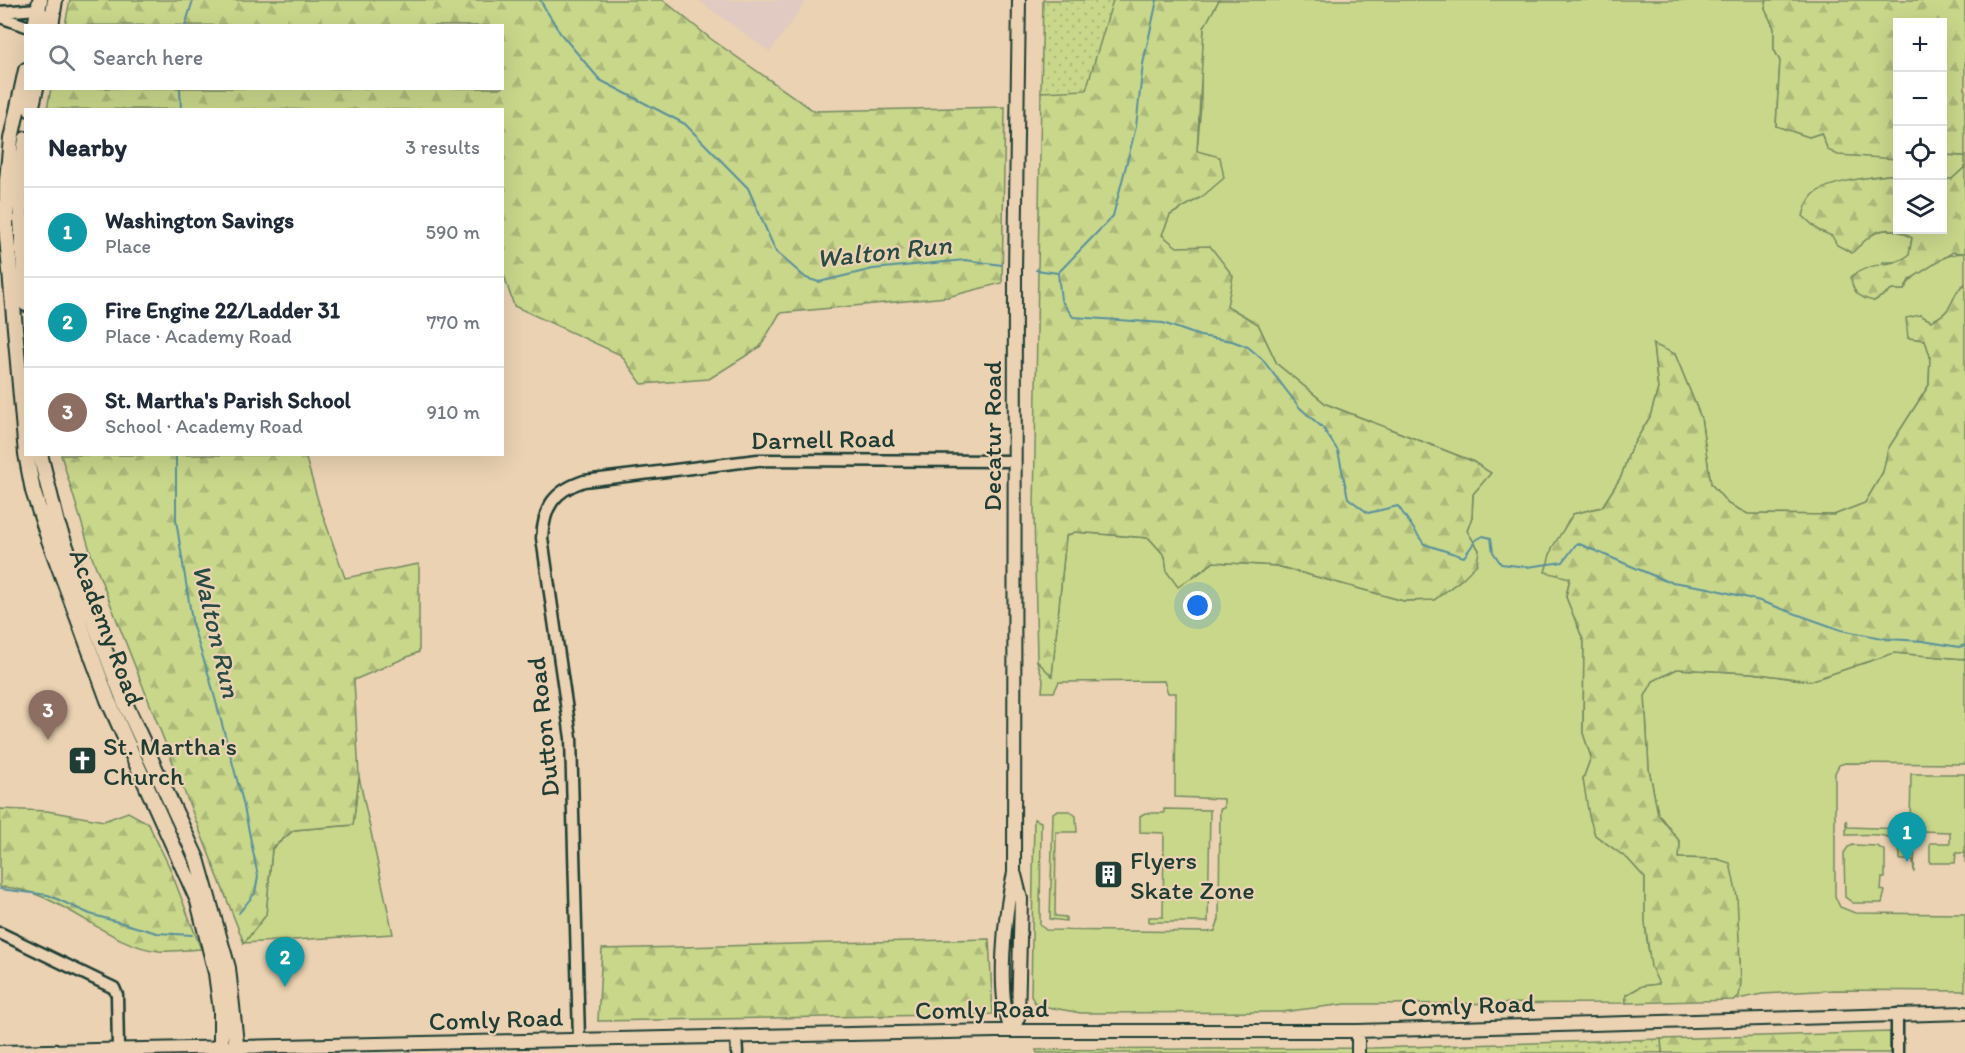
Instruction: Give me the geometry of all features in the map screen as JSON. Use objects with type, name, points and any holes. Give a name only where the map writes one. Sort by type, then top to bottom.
[{"type":"main road","points":[[48,24],[55,0]]},
{"type":"main road","points":[[35,24],[39,4]]},
{"type":"main road","name":"Academy Road","points":[[24,80],[12,139],[7,180],[6,226],[24,431]]},
{"type":"main road","points":[[31,108],[36,90]]},
{"type":"main road","points":[[24,152],[19,184],[24,270]]},
{"type":"main road","name":"Academy Road","points":[[26,456],[33,491],[49,540],[108,700],[198,901],[208,933],[221,1011],[221,1050]]},
{"type":"main road","name":"Academy Road","points":[[40,456],[57,523],[123,700],[197,859],[217,921],[228,968],[237,1050]]},
{"type":"main road","points":[[150,792],[164,786]]},
{"type":"street","name":"Decatur Road","points":[[1012,1031],[1018,1018],[1021,899],[1014,873],[1014,462],[1019,0]]},
{"type":"street","points":[[0,12],[39,4],[48,24]]},
{"type":"street","points":[[0,17],[24,25]]},
{"type":"street","name":"Darnell Road","points":[[633,475],[758,460],[1014,462]]},
{"type":"street","name":"Dutton Road","points":[[579,1039],[571,738],[542,538],[543,523],[546,511],[566,487],[584,481],[633,475]]},
{"type":"street","points":[[0,933],[114,988],[117,995],[118,1049]]},
{"type":"street","name":"Comly Road","points":[[0,1052],[118,1049],[381,1049],[579,1039],[1012,1031],[1358,1031],[1965,1013]]},
{"type":"street","points":[[1896,1053],[1897,1014]]},
{"type":"street","points":[[1358,1031],[1358,1053]]},
{"type":"street","points":[[736,1036],[737,1053]]},
{"type":"shaded area","points":[[698,0],[807,0],[770,52]]},
{"type":"green space","points":[[70,0],[663,0],[711,39],[814,111],[1005,107],[1002,283],[947,297],[780,313],[760,347],[709,379],[642,384],[621,355],[514,306],[504,276],[504,108],[47,108],[51,90],[504,90],[504,24],[65,24]]},
{"type":"green space","points":[[1043,0],[1113,0],[1086,90],[1041,92]]},
{"type":"green space","points":[[1084,0],[1219,0],[1204,27],[1197,151],[1220,157],[1224,178],[1203,196],[1170,215],[1162,235],[1177,247],[1210,246],[1233,276],[1227,306],[1258,324],[1277,364],[1326,404],[1472,461],[1491,473],[1473,494],[1472,517],[1467,531],[1479,550],[1477,564],[1462,579],[1434,600],[1404,601],[1277,566],[1214,562],[1178,587],[1167,572],[1165,556],[1149,538],[1075,532],[1066,536],[1052,676],[1037,661],[1034,510],[1041,92],[1049,83]]},
{"type":"green space","points":[[1219,0],[1767,0],[1765,9],[1774,28],[1774,49],[1780,61],[1776,126],[1809,137],[1821,133],[1828,150],[1893,158],[1893,174],[1871,177],[1818,229],[1859,246],[1877,232],[1884,230],[1893,230],[1893,234],[1904,234],[1912,238],[1909,255],[1901,262],[1883,262],[1874,301],[1892,290],[1904,290],[1915,276],[1931,264],[1949,256],[1965,253],[1965,284],[1940,317],[1931,321],[1920,315],[1908,338],[1925,340],[1930,356],[1929,385],[1888,449],[1883,472],[1865,503],[1834,515],[1748,514],[1728,504],[1711,484],[1701,418],[1675,354],[1653,345],[1658,389],[1650,417],[1630,450],[1621,477],[1602,507],[1573,514],[1570,577],[1566,597],[1584,642],[1583,733],[1591,757],[1583,779],[1595,835],[1628,859],[1645,878],[1645,919],[1648,946],[1654,972],[1660,984],[1642,986],[1626,995],[1626,1003],[1345,1004],[1282,1012],[1081,1013],[1042,1006],[1035,1003],[1031,996],[1034,819],[1041,822],[1040,925],[1046,930],[1207,932],[1215,931],[1219,919],[1220,809],[1224,808],[1224,799],[1175,797],[1176,693],[1168,693],[1164,681],[1059,682],[1054,692],[1042,692],[1043,680],[1037,661],[1052,675],[1066,536],[1075,532],[1149,538],[1165,556],[1167,572],[1193,578],[1214,562],[1277,566],[1404,601],[1434,600],[1462,579],[1479,550],[1467,531],[1472,517],[1473,494],[1490,474],[1472,461],[1326,404],[1277,364],[1258,324],[1227,306],[1162,234],[1170,215],[1203,196],[1197,151],[1204,27]]},
{"type":"green space","points":[[1767,0],[1965,0],[1965,156],[1947,155],[1947,18],[1893,18],[1893,159],[1838,155],[1828,150],[1821,133],[1809,137],[1776,126],[1780,61],[1774,49],[1774,28],[1765,9]]},
{"type":"green space","points":[[1947,155],[1965,156],[1965,167],[1952,179],[1947,179]]},
{"type":"green space","points":[[1965,167],[1965,253],[1953,252],[1909,280],[1904,290],[1892,290],[1874,301],[1857,294],[1851,277],[1866,268],[1896,262],[1909,255],[1912,238],[1904,234],[1947,234],[1947,179],[1952,179]]},
{"type":"green space","points":[[1893,175],[1893,230],[1879,231],[1852,253],[1837,245],[1832,236],[1818,230],[1803,216],[1805,207],[1813,195],[1830,186]]},
{"type":"green space","points":[[1965,284],[1965,659],[1894,653],[1810,681],[1752,673],[1677,669],[1653,681],[1645,696],[1649,769],[1658,814],[1680,842],[1679,858],[1717,859],[1730,863],[1737,896],[1741,983],[1739,996],[1733,1000],[1626,1003],[1626,995],[1642,986],[1659,984],[1651,967],[1645,922],[1645,878],[1628,859],[1595,835],[1589,816],[1583,779],[1591,757],[1583,733],[1584,642],[1566,597],[1570,578],[1545,572],[1552,548],[1573,514],[1602,507],[1621,477],[1630,450],[1650,417],[1658,389],[1653,344],[1675,354],[1701,418],[1711,484],[1728,504],[1748,514],[1834,515],[1865,503],[1883,472],[1888,449],[1929,385],[1930,356],[1925,340],[1908,338],[1906,318],[1920,315],[1931,321],[1940,317]]},
{"type":"green space","points":[[61,456],[305,456],[319,504],[345,578],[419,564],[419,652],[354,680],[359,777],[353,825],[294,830],[272,848],[266,915],[244,943],[92,557]]},
{"type":"green space","points":[[1894,653],[1965,659],[1965,764],[1845,763],[1839,765],[1835,773],[1835,896],[1840,907],[1855,913],[1965,914],[1965,991],[1835,990],[1762,994],[1733,1000],[1739,996],[1740,961],[1735,927],[1717,859],[1679,858],[1680,842],[1658,814],[1649,769],[1645,696],[1653,681],[1677,669],[1752,673],[1810,681]]},
{"type":"green space","points":[[1911,774],[1965,774],[1965,853],[1956,853],[1955,863],[1930,863],[1930,843],[1950,843],[1950,832],[1920,831],[1921,824],[1910,824]]},
{"type":"green space","points":[[359,777],[393,934],[244,943],[266,915],[272,849],[294,830],[353,825]]},
{"type":"green space","points":[[0,809],[47,811],[104,821],[128,812],[148,823],[169,866],[201,949],[159,951],[139,947],[119,939],[42,897],[21,890],[0,887]]},
{"type":"green space","points":[[1164,809],[1210,810],[1208,922],[1149,922],[1149,917],[1163,917],[1164,833],[1140,832],[1140,816],[1145,813],[1164,813]]},
{"type":"green space","points":[[1070,811],[1076,816],[1077,832],[1056,832],[1055,916],[1066,917],[1066,921],[1050,919],[1053,813]]},
{"type":"green space","points":[[1846,820],[1848,827],[1904,829],[1908,835],[1915,837],[1914,873],[1913,860],[1900,860],[1896,843],[1890,838],[1873,834],[1846,835]]},
{"type":"green space","points":[[1853,845],[1877,846],[1885,851],[1885,878],[1882,878],[1881,890],[1885,891],[1882,903],[1853,903],[1845,897],[1844,853],[1848,847]]},
{"type":"green space","points":[[989,939],[993,1014],[598,1021],[602,949]]},
{"type":"green space","points":[[1890,1032],[1890,1053],[1662,1053],[1661,1039]]},
{"type":"green space","points":[[1661,1039],[1662,1053],[1037,1053],[1036,1050],[1373,1048]]},
{"type":"waterway","name":"Walton Run","points":[[186,24],[193,0]]},
{"type":"waterway","name":"Walton Run","points":[[540,0],[560,33],[600,80],[685,124],[748,188],[776,252],[806,278],[819,282],[873,269],[965,260],[1002,265]]},
{"type":"waterway","name":"Walton Run","points":[[1058,273],[1113,216],[1136,127],[1143,64],[1157,0]]},
{"type":"waterway","name":"Walton Run","points":[[180,90],[181,108]]},
{"type":"waterway","name":"Walton Run","points":[[1036,270],[1058,273]]},
{"type":"waterway","points":[[1058,273],[1061,300],[1073,317],[1163,323],[1200,336],[1232,341],[1248,347],[1262,359],[1300,408],[1323,428],[1338,451],[1348,498],[1368,513],[1398,506],[1424,544],[1464,557],[1476,540],[1483,536],[1491,538],[1493,552],[1501,564],[1527,567],[1563,562],[1577,543],[1666,581],[1709,588],[1760,601],[1841,630],[1887,639],[1923,641],[1959,647],[1965,645]]},
{"type":"waterway","name":"Walton Run","points":[[176,456],[176,520],[193,627],[209,676],[243,802],[258,876],[255,893],[239,913]]},
{"type":"waterway","name":"Walton Run","points":[[0,889],[48,895],[90,914],[157,933],[192,935]]},
{"type":"place","name":"St. Martha's Parish School","points":[[48,740]]},
{"type":"place","name":"St. Martha's Church","points":[[82,761]]},
{"type":"place","name":"Washington Savings","points":[[1907,862]]},
{"type":"place","name":"Flyers Skate Zone","points":[[1109,875]]},
{"type":"place","name":"Fire Engine 22/Ladder 31","points":[[285,987]]}]
